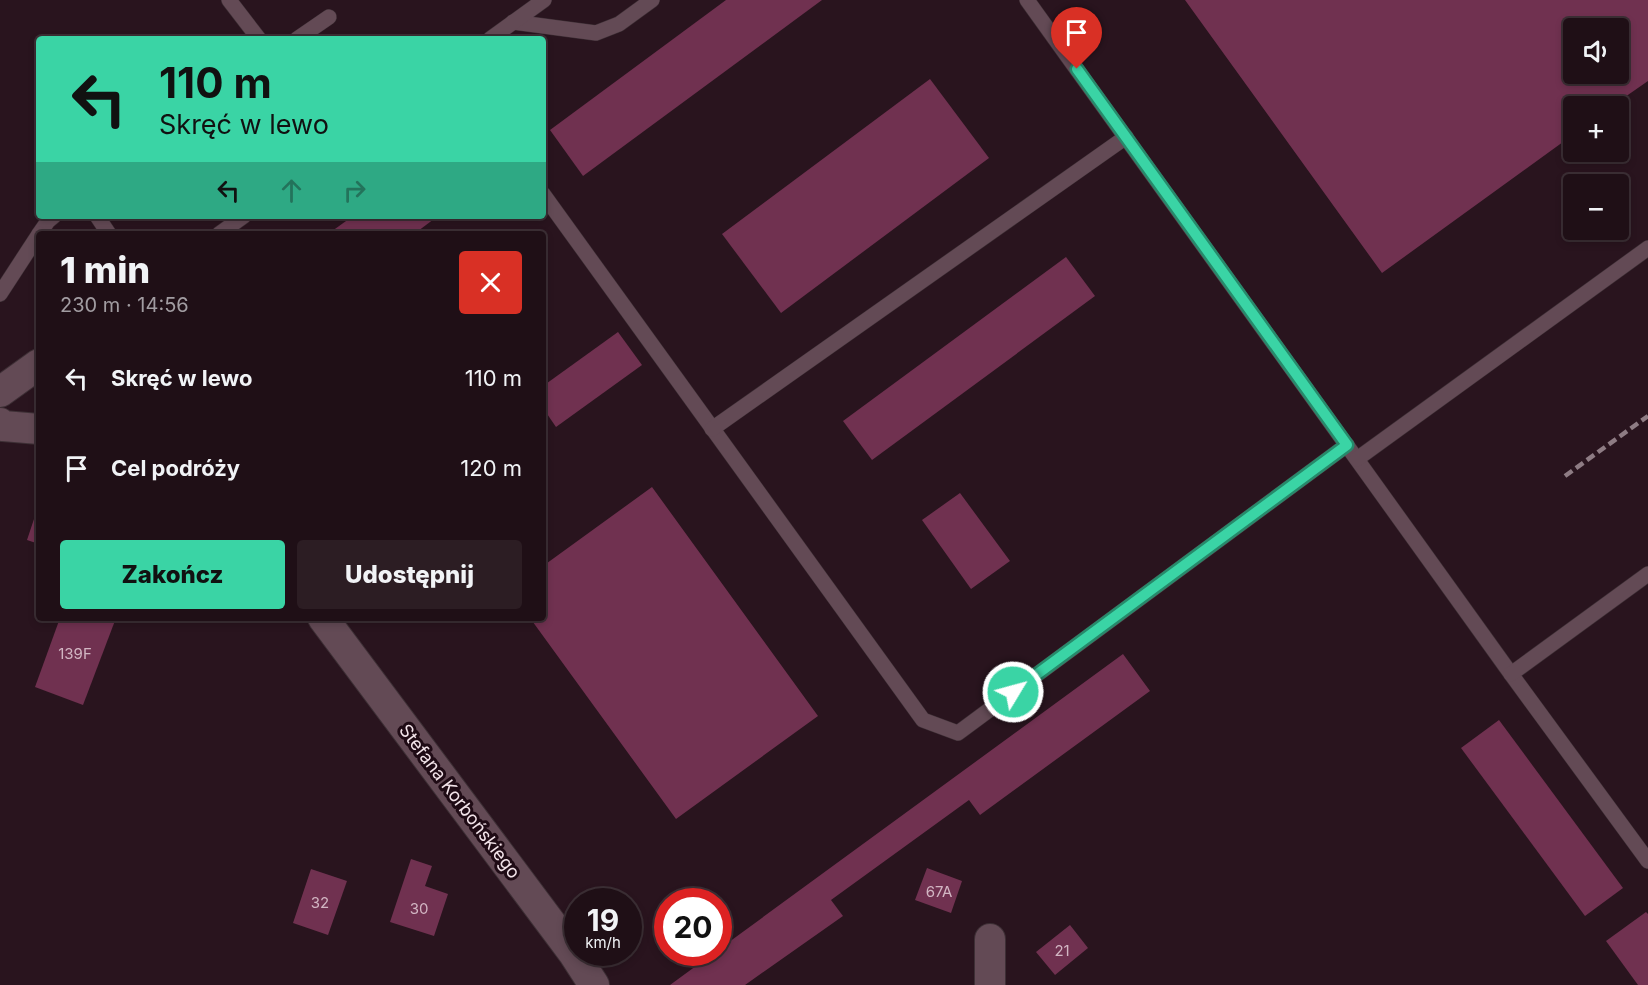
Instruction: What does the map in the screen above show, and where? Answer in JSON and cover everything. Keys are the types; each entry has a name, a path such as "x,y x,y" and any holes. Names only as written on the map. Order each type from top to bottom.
{"street":[{"path":"0,392 36,365"},
{"path":"0,423 3,426 36,429"},
{"name":"Stefana Korbońskiego","path":"325,621 574,954 594,985"},
{"path":"990,939 990,985"}],"lane":[{"path":"229,0 257,36"},
{"path":"494,36 544,0"},
{"path":"513,22 596,33 619,24 652,0"},
{"path":"1027,0 1648,861"},
{"path":"301,36 329,17"},
{"path":"712,429 1126,137"},
{"path":"546,198 922,720 958,733 1347,445"},
{"path":"41,231 50,219"},
{"path":"223,231 240,219"},
{"path":"0,294 36,239"},
{"path":"1357,459 1648,248"},
{"path":"1511,674 1648,574"}],"building":[{"path":"726,0 822,0 583,176 550,130"},
{"path":"1185,0 1648,0 1648,81 1626,96 1563,96 1563,142 1382,273"},
{"path":"930,79 989,158 781,313 722,234"},
{"path":"349,219 434,219 418,231 332,231"},
{"path":"1066,257 1095,296 872,460 843,421"},
{"path":"618,332 642,365 556,427 546,412 546,384"},
{"path":"652,487 818,716 676,819 532,621 546,621 546,564"},
{"path":"960,493 1010,561 971,589 922,520"},
{"path":"36,513 36,543 27,540"},
{"path":"59,621 115,621 83,705 35,687"},
{"path":"1123,654 1150,691 980,815 969,800 831,900 843,916 745,985 670,985 696,966 732,966 732,940"},
{"path":"1499,720 1623,888 1585,916 1461,748"},
{"path":"411,859 432,866 425,886 448,894 434,936 390,922"},
{"path":"927,868 962,881 951,913 915,900"},
{"path":"311,869 347,881 328,935 293,923"},
{"path":"1646,912 1648,914 1648,985 1638,985 1606,941"},
{"path":"1070,925 1088,948 1055,975 1036,952"}],"railway":[{"path":"1565,476 1648,416"}],"route":[{"path":"1013,692 1347,445 1077,69"}]}
